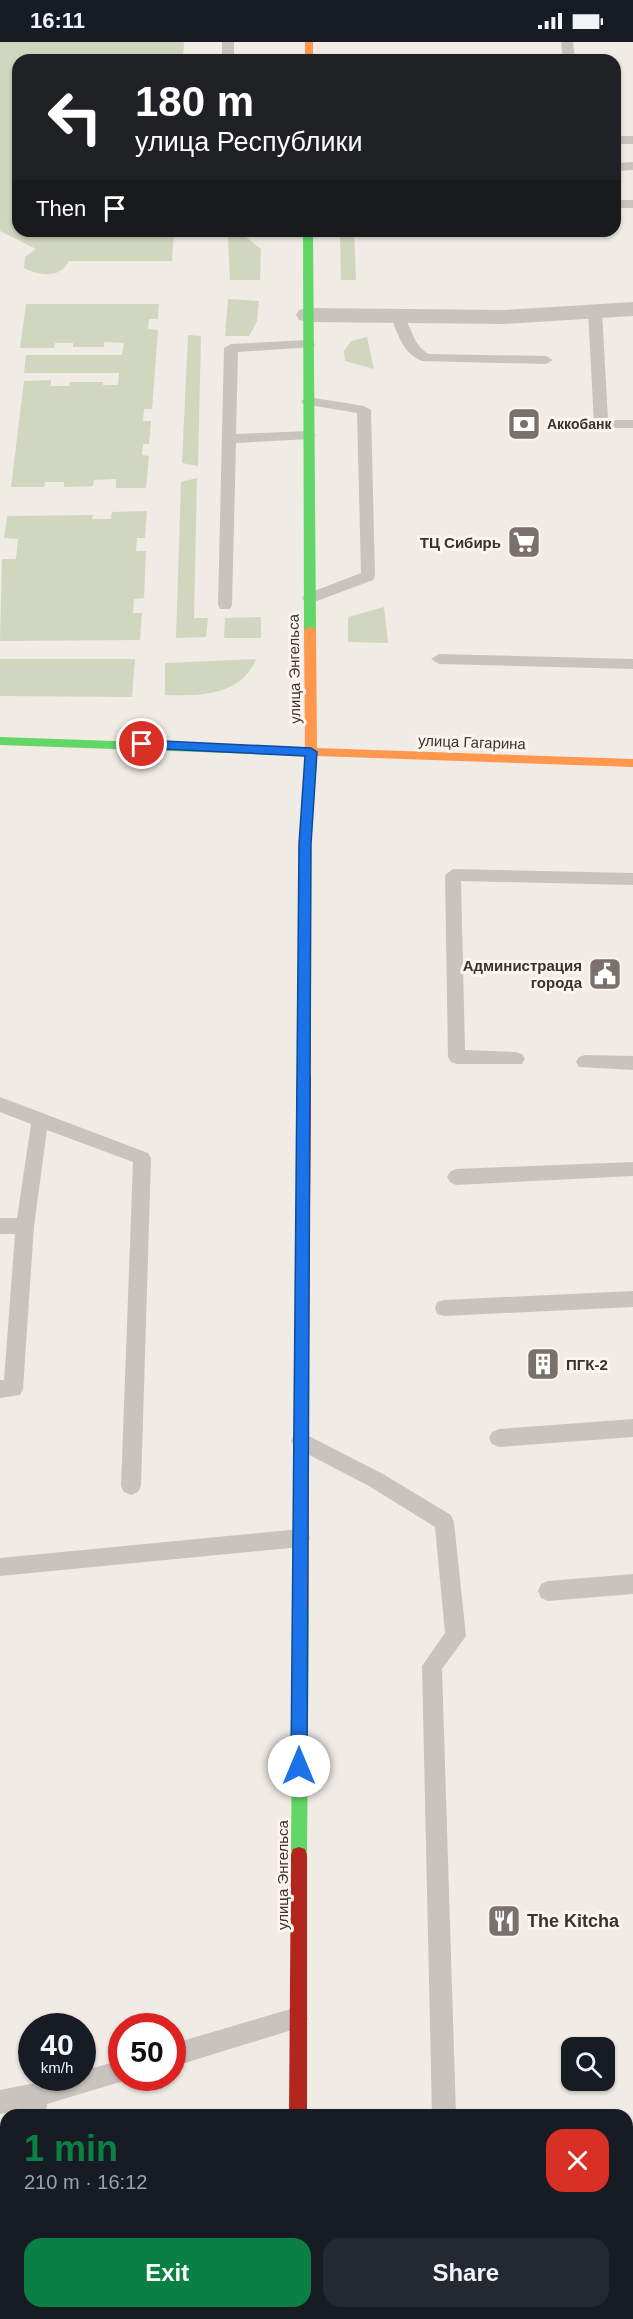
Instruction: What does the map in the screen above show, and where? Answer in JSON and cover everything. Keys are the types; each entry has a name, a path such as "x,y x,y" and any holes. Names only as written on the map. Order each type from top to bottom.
{"main road":[{"name":"улица Энгельса","path":"298,2109 305,844 311,752 308,237"},
{"name":"улица Гагарина","path":"0,741 142,744 633,763"}],"street":[{"path":"308,315 504,317 633,309"}],"lane":[{"path":"596,311 601,424 633,424"},
{"path":"398,317 412,351 417,356 546,360"},
{"path":"225,605 231,348 308,345"},
{"path":"308,401 364,410 368,576 309,600"},
{"path":"228,439 309,435"},
{"path":"439,659 633,664"},
{"path":"516,1059 457,1057 453,875 633,879"},
{"path":"585,1062 633,1063"},
{"path":"0,1104 142,1158 130,1486"},
{"path":"0,1389 13,1389 26,1226 40,1120"},
{"path":"456,1177 633,1169"},
{"path":"0,1226 26,1226"},
{"path":"444,1308 633,1299"},
{"path":"498,1438 633,1428"},
{"path":"301,1441 376,1480 444,1522 456,1636 432,1666 444,2109"},
{"path":"0,1567 300,1538"},
{"path":"548,1591 633,1584"},
{"path":"186,2052 297,2018"},
{"path":"0,2102 35,2105 108,2076"}],"green space":[{"path":"0,42 184,42 183,54 12,54 12,237 0,231"},
{"path":"12,237 174,237 172,261 69,261 60,271 49,274 36,273 24,268 25,257 36,249"},
{"path":"228,237 246,237 261,249 260,280 230,280"},
{"path":"340,237 354,237 356,280 341,280"},
{"path":"228,299 259,301 257,321 249,336 225,336"},
{"path":"26,304 159,304 158,319 149,319 148,329 158,330 152,409 144,409 143,421 151,421 149,444 143,444 142,455 149,456 146,488 116,488 116,479 94,480 93,486 64,487 64,482 45,482 44,487 11,487 24,381 51,380 51,386 69,386 70,382 103,382 103,385 118,385 119,373 24,373 26,355 122,355 124,343 104,342 104,347 73,347 73,343 55,343 54,348 20,348"},
{"path":"188,335 201,336 198,466 182,463"},
{"path":"367,337 374,369 345,361 344,351 351,341"},
{"path":"197,478 194,618 208,618 206,637 176,638 181,482"},
{"path":"147,511 145,538 137,538 136,551 146,551 144,598 134,599 133,613 142,613 140,640 0,641 2,559 16,559 18,539 4,538 7,516 93,515 92,519 111,519 112,512"},
{"path":"384,607 388,643 348,642 348,617"},
{"path":"261,617 261,638 224,638 225,618"},
{"path":"0,659 135,659 132,697 0,696"},
{"path":"256,659 249,671 230,687 205,694 165,695 165,663"}],"traffic: fast":[{"path":"308,237 310,630"},
{"path":"0,741 286,751"},
{"path":"299,1855 301,1610"}],"traffic: slow":[{"path":"309,42 309,54"},
{"path":"304,1077 305,844 311,752 310,630"},
{"path":"286,751 633,763"},
{"path":"301,1610 302,1342"}],"traffic: jam":[{"path":"302,1342 304,1077"},
{"path":"298,2109 299,1855"}],"place":[{"name":"Аккобанк","path":"524,424"},
{"name":"ТЦ Сибирь","path":"524,542"},
{"name":"Администрация города","path":"605,974"},
{"name":"ПГК-2","path":"543,1364"},
{"name":"The Kitcha","path":"504,1921"}],"route":[{"path":"142,744 311,752 305,844 299,1766"}]}
